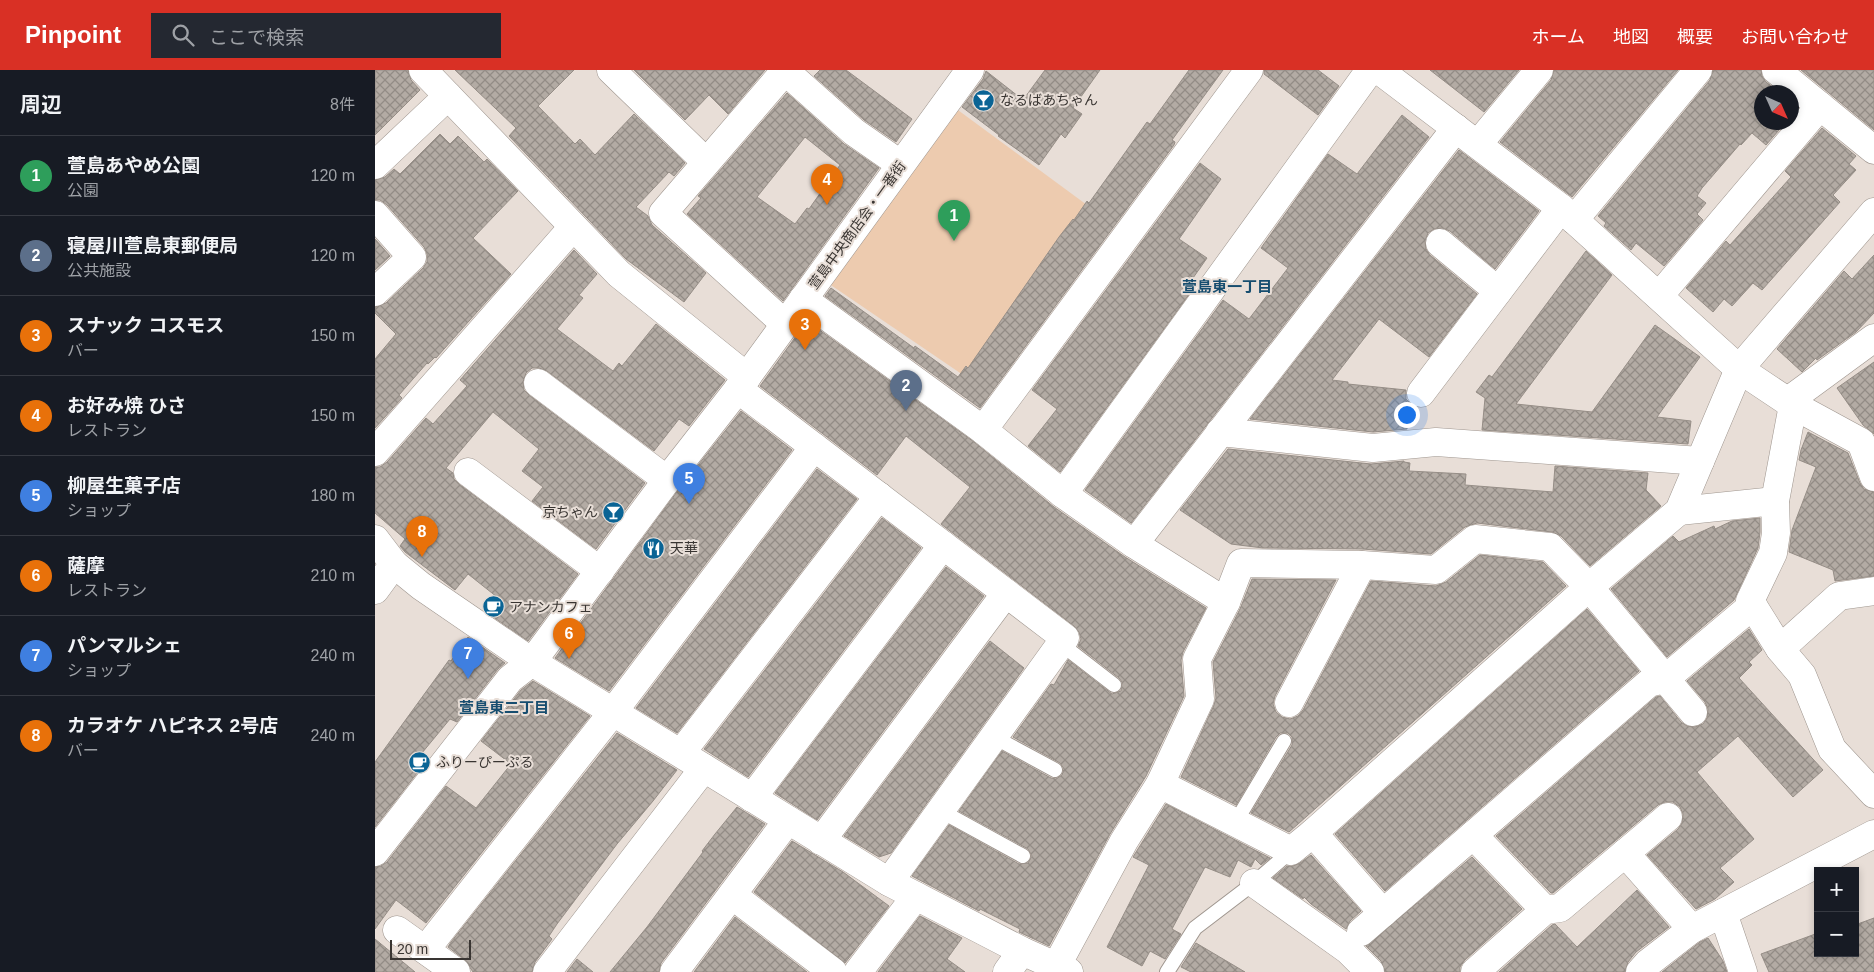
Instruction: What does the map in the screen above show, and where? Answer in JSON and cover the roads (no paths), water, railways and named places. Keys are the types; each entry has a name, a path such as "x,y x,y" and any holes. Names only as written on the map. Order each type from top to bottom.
{"street":[{"path":"423,70 619,274 814,446 1065,638 889,882"},
{"path":"611,70 706,162"},
{"name":"萱島中央商店会・一番街","path":"375,852 510,679 532,662 667,480 743,383 970,70"},
{"path":"983,430 1249,70"},
{"path":"1063,494 1370,70"},
{"path":"1379,70 1567,214 1739,369 1791,403 1868,439 1874,477"},
{"path":"1478,144 1539,70"},
{"path":"1421,393 1498,291 1698,70"},
{"path":"1776,70 1874,150"},
{"path":"785,324 663,212 785,71 854,132 900,164"},
{"path":"375,165 448,96"},
{"path":"1659,296 1820,106"},
{"path":"1134,544 1456,128"},
{"path":"1160,784 1291,851 1313,834 1589,587 1679,511 1739,369 1874,212"},
{"path":"375,215 412,257 375,292"},
{"path":"375,452 573,227"},
{"path":"1441,243 1498,291"},
{"path":"803,299 983,430 1063,494 1134,544 1226,602"},
{"path":"1874,338 1791,403 1775,501 1776,533 1773,553 1750,601 1779,649 1802,675 1832,748 1874,794"},
{"path":"538,383 667,480"},
{"path":"1220,432 1373,448 1436,442 1700,461"},
{"path":"426,949 613,712 814,446"},
{"path":"468,472 600,570"},
{"path":"681,753 879,496"},
{"path":"1679,511 1775,501"},
{"path":"375,539 394,564 421,586 532,662 821,841 916,896 1015,962 1063,969 1124,840 1160,784 1200,699 1197,659 1226,602 1241,563 1436,570 1475,539 1550,547 1589,587 1693,712"},
{"path":"752,798 943,545"},
{"path":"375,590 394,564"},
{"path":"1289,703 1363,566"},
{"path":"1779,649 1839,596 1874,591"},
{"path":"821,841 1006,593"},
{"path":"1361,932 1649,683 1665,679 1753,605"},
{"path":"547,972 704,768"},
{"path":"1475,972 1545,910 1560,908 1668,816"},
{"path":"674,972 788,820"},
{"path":"1313,834 1383,913"},
{"path":"1640,972 1647,963 1693,929 1874,834"},
{"path":"1473,835 1545,910"},
{"path":"1625,853 1693,929"},
{"path":"1254,883 1348,950 1370,972"},
{"path":"732,895 833,972"},
{"path":"858,972 916,896"},
{"path":"1723,913 1743,972"},
{"path":"397,930 456,972"}],"lane":[{"path":"1061,644 1114,685"},
{"path":"994,737 1055,770"},
{"path":"1235,822 1284,741"},
{"path":"941,811 1023,856"},
{"path":"1167,972 1195,928 1254,883 1291,851"}],"place":[{"name":"なるばあちゃん","path":"984,100"},
{"name":"お好み焼 ひさ","path":"827,205"},
{"name":"萱島あやめ公園","path":"954,241"},
{"name":"スナック コスモス","path":"805,350"},
{"name":"寝屋川萱島東郵便局","path":"906,411"},
{"name":"柳屋生菓子店","path":"689,504"},
{"name":"京ちゃん","path":"614,512"},
{"name":"天華","path":"654,548"},
{"name":"カラオケ ハピネス 2号店","path":"422,557"},
{"name":"アナンカフェ","path":"493,607"},
{"name":"薩摩","path":"569,659"},
{"name":"パンマルシェ","path":"468,679"},
{"name":"ふりーぴーぷる","path":"420,762"}],"district":[{"name":"萱島東一丁目","path":"1227,286"},
{"name":"萱島東二丁目","path":"504,707"}]}
